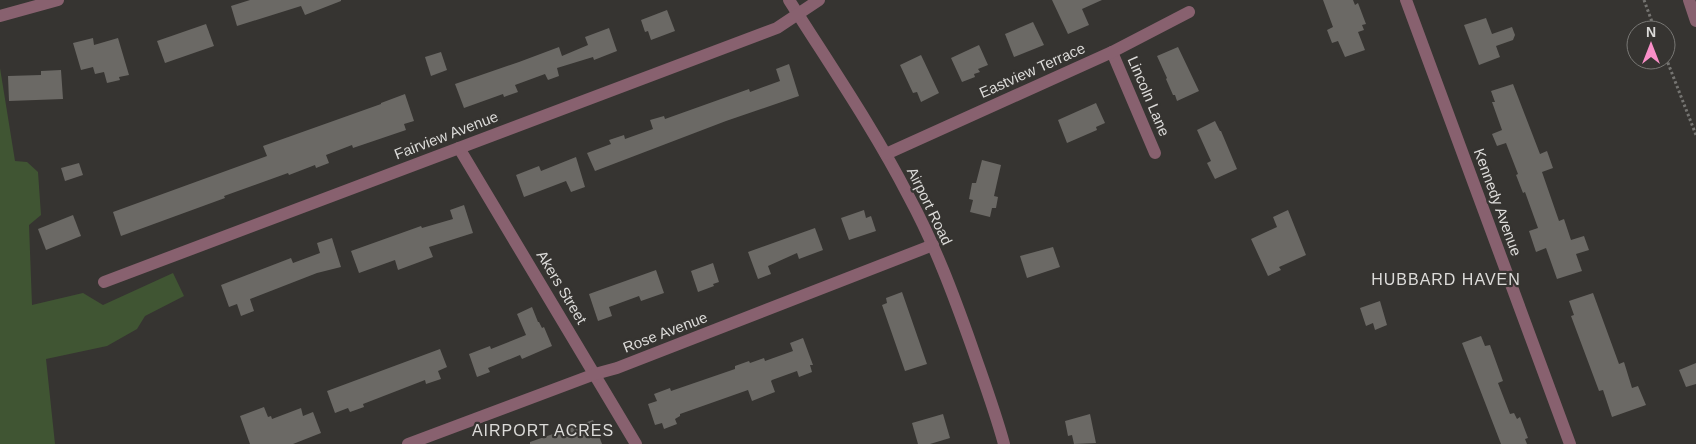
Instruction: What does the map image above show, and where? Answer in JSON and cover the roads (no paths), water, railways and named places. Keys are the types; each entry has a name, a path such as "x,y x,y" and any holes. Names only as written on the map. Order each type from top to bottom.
{"street":[{"path":"0,16 58,0"},
{"name":"Airport Road","path":"789,0 886,154 933,245 966,330 1004,444"},
{"name":"Fairview Avenue","path":"104,282 777,28 819,0"},
{"name":"Kennedy Avenue","path":"1406,0 1570,444"},
{"path":"1689,0 1696,20"},
{"name":"Eastview Terrace","path":"886,154 1112,52 1189,12"},
{"name":"Lincoln Lane","path":"1112,52 1156,153"},
{"name":"Akers Street","path":"459,148 636,444"},
{"name":"Rose Avenue","path":"408,444 595,374 617,368 933,245"}],"district":[{"name":"HUBBARD HAVEN","path":"1446,279"},
{"name":"AIRPORT ACRES","path":"543,430"}]}
